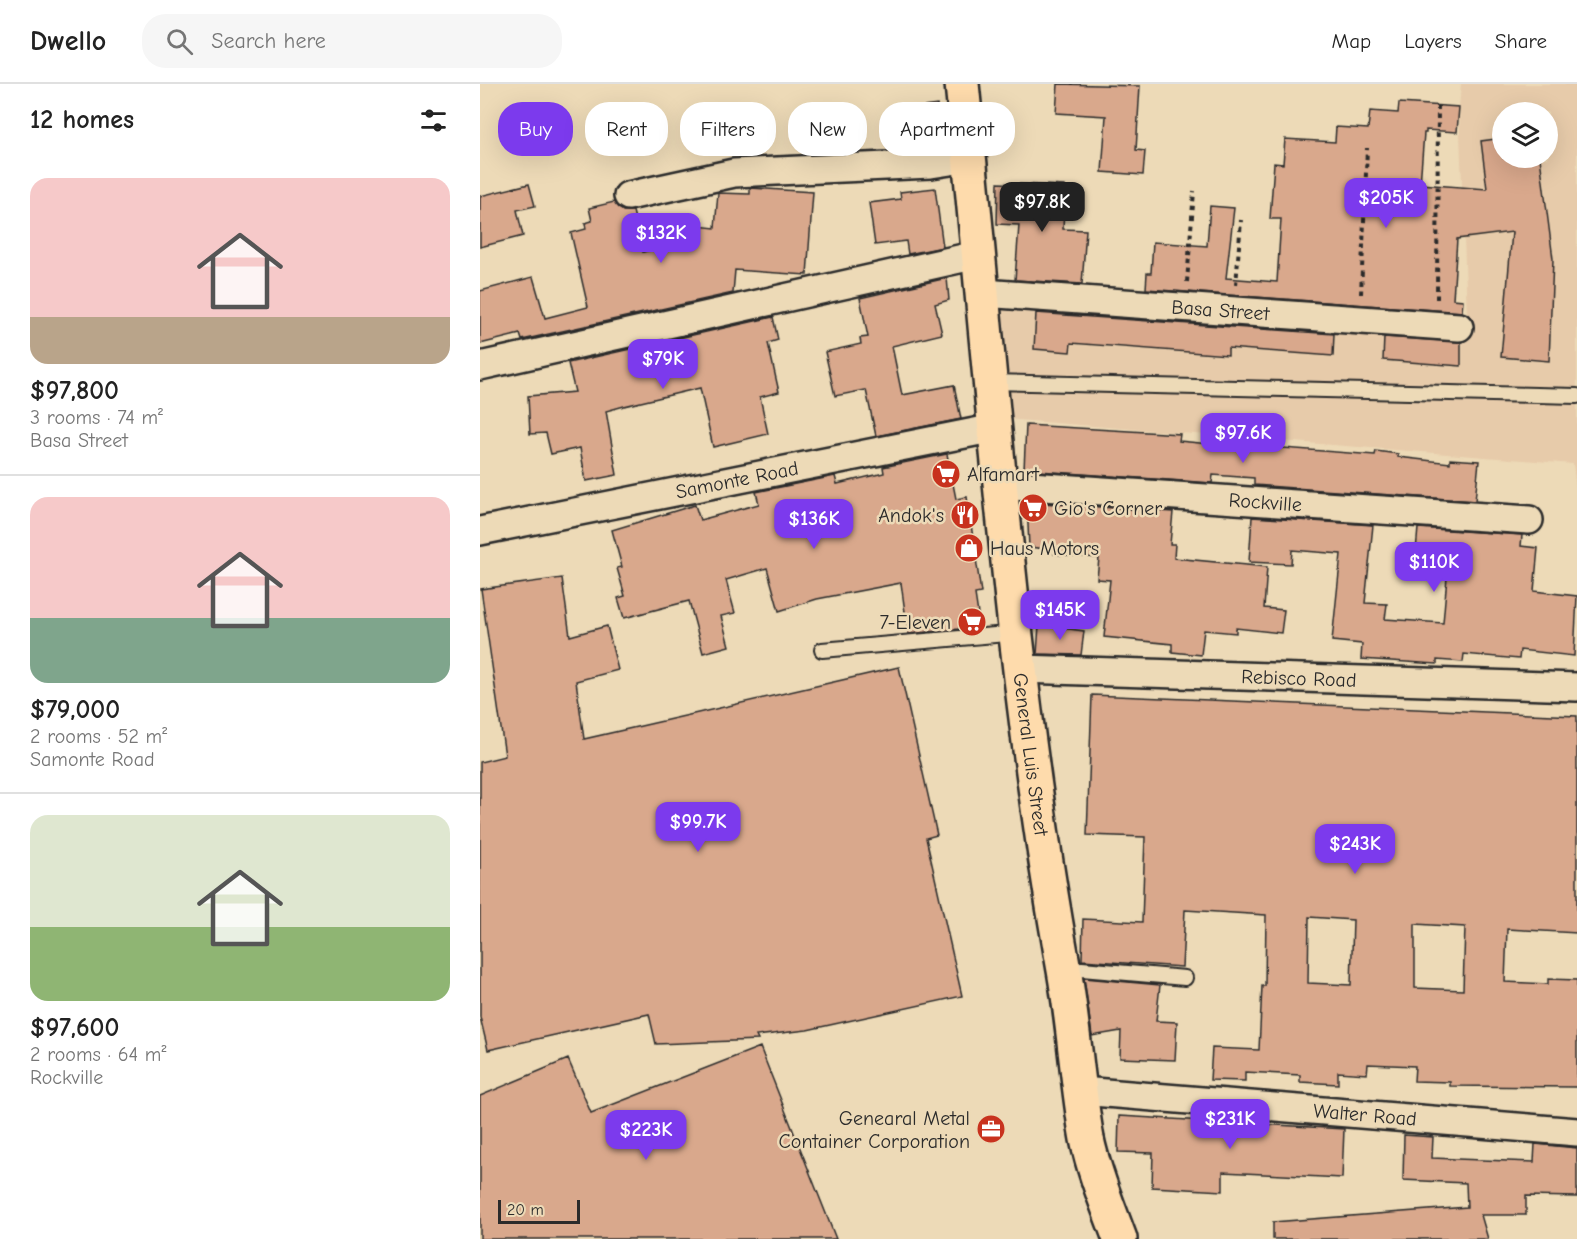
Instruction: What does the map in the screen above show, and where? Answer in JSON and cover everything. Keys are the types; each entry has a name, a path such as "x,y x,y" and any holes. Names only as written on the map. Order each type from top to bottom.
{"main road":[{"name":"General Luis Street","path":"962,84 1000,484 1021,669 1054,920 1064,972 1087,1140 1120,1239"}],"street":[{"path":"628,196 734,173 919,164 970,158"},
{"path":"480,366 977,255"},
{"name":"Basa Street","path":"982,292 1448,326"},
{"name":"Samonte Road","path":"480,531 995,428"},
{"name":"Rockville","path":"1000,484 1529,520"},
{"name":"Rebisco Road","path":"1021,669 1577,687"},
{"name":"Walter Road","path":"1081,1090 1577,1132"}],"lane":[{"path":"990,382 1577,396"},
{"path":"822,650 1018,633"},
{"path":"1064,972 1082,969 1185,978"}],"path":[{"path":"1438,102 1448,326"},
{"path":"1360,320 1367,148"},
{"path":"1185,307 1194,191"},
{"path":"1234,311 1241,220"}],"shaded area":[{"path":"1461,84 1577,84 1577,495 1573,464 1005,419 993,304 1468,340 1459,108"}],"building":[{"path":"1058,84 1140,86 1136,150 1145,151 1143,175 1102,172 1106,116 1056,113"},
{"path":"1399,103 1459,107 1457,132 1426,130 1424,133 1420,184 1487,189 1481,141 1492,140 1492,168 1541,168 1553,259 1549,361 1501,357 1512,232 1457,239 1453,299 1463,300 1462,312 1146,289 1147,273 1151,273 1153,242 1207,246 1210,206 1234,208 1226,278 1277,282 1281,219 1270,219 1274,163 1283,164 1285,139 1335,142 1336,127 1368,129 1370,111 1398,113"},
{"path":"998,183 1065,186 1063,229 1086,230 1082,284 1015,280 1019,225 997,224"},
{"path":"529,184 535,206 517,210 523,236 480,247 480,196"},
{"path":"750,188 813,192 807,275 735,270 733,293 522,340 520,334 480,344 480,291 533,277 545,318 588,307 571,233 586,229 585,223 592,221 589,208 614,202 623,211 633,211 643,252 687,241 689,225 715,228 718,193 750,194"},
{"path":"935,188 943,247 908,254 906,241 875,245 869,203 901,199 900,192"},
{"path":"947,278 949,300 935,304 942,334 892,346 902,395 954,385 961,419 876,436 866,390 835,396 825,352 861,344 860,338 868,337 860,298"},
{"path":"1036,313 1334,334 1333,356 1228,348 1228,355 1071,343 1070,352 1034,349"},
{"path":"773,317 778,340 768,343 779,392 760,397 768,434 713,447 700,388 624,406 606,411 617,475 586,481 580,448 551,454 546,433 530,434 528,396 575,392 568,363"},
{"path":"1384,337 1461,342 1461,366 1383,360"},
{"path":"1026,425 1180,434 1179,441 1231,446 1231,444 1375,455 1376,451 1398,454 1398,457 1450,463 1450,459 1479,461 1475,501 1254,485 1254,478 1213,475 1212,483 1024,470"},
{"path":"947,454 956,499 967,497 981,593 975,594 980,627 908,634 901,583 817,599 779,611 767,568 726,580 735,613 721,616 729,646 703,653 689,601 624,618 618,598 625,596 617,568 622,567 612,530 695,505 700,520 759,504 756,492 835,476 837,484 884,473 883,467"},
{"path":"1027,502 1173,512 1170,544 1175,544 1174,558 1267,567 1264,608 1284,610 1281,633 1236,628 1236,633 1204,630 1201,655 1172,652 1172,644 1104,637 1110,580 1097,579 1099,558 1054,554 1054,550 1029,547"},
{"path":"1252,517 1373,525 1365,603 1387,604 1385,619 1443,623 1447,577 1414,574 1418,528 1522,535 1521,546 1538,548 1534,591 1577,596 1574,656 1520,650 1519,659 1464,654 1463,662 1437,660 1437,664 1361,659 1362,644 1332,641 1341,554 1292,550 1291,564 1249,562"},
{"path":"562,578 570,636 607,626 618,670 576,681 584,739 899,667 937,835 926,838 962,996 807,1030 756,1036 758,1040 656,1044 649,1014 488,1050 480,1017 480,762 505,756 481,589"},
{"path":"1039,625 1084,631 1081,655 1037,654"},
{"path":"1092,695 1577,716 1577,933 1507,929 1505,982 1548,984 1548,979 1577,980 1577,1087 1450,1086 1450,1082 1414,1081 1415,1066 1368,1064 1367,1074 1338,1072 1338,1084 1300,1082 1300,1075 1245,1072 1245,1081 1210,1080 1212,1048 1259,1050 1262,986 1265,986 1266,915 1185,910 1182,967 1082,960 1083,919 1142,922 1145,837 1087,835","holes":["1309,917 1353,920 1351,985 1308,983","1415,924 1465,927 1463,990 1415,988"]},
{"path":"1084,978 1160,985 1156,1021 1177,1022 1175,1060 1120,1058 1121,1031 1092,1036"},
{"path":"760,1047 836,1239 480,1239 480,1096 568,1059 591,1113"},
{"path":"1119,1116 1344,1129 1342,1178 1223,1172 1223,1191 1152,1187 1153,1153 1118,1152"},
{"path":"1404,1135 1433,1137 1432,1158 1534,1162 1535,1144 1577,1148 1577,1197 1526,1196 1526,1215 1481,1215 1488,1239 1273,1239 1273,1222 1467,1207 1466,1183 1403,1180"}],"place":[{"name":"Alfamart","path":"946,474"},
{"name":"Gio's Corner","path":"1033,508"},
{"name":"Andok's","path":"965,515"},
{"name":"Haus Motors","path":"969,548"},
{"name":"7-Eleven","path":"972,622"},
{"name":"Genearal Metal Container Corporation","path":"991,1129"}]}
